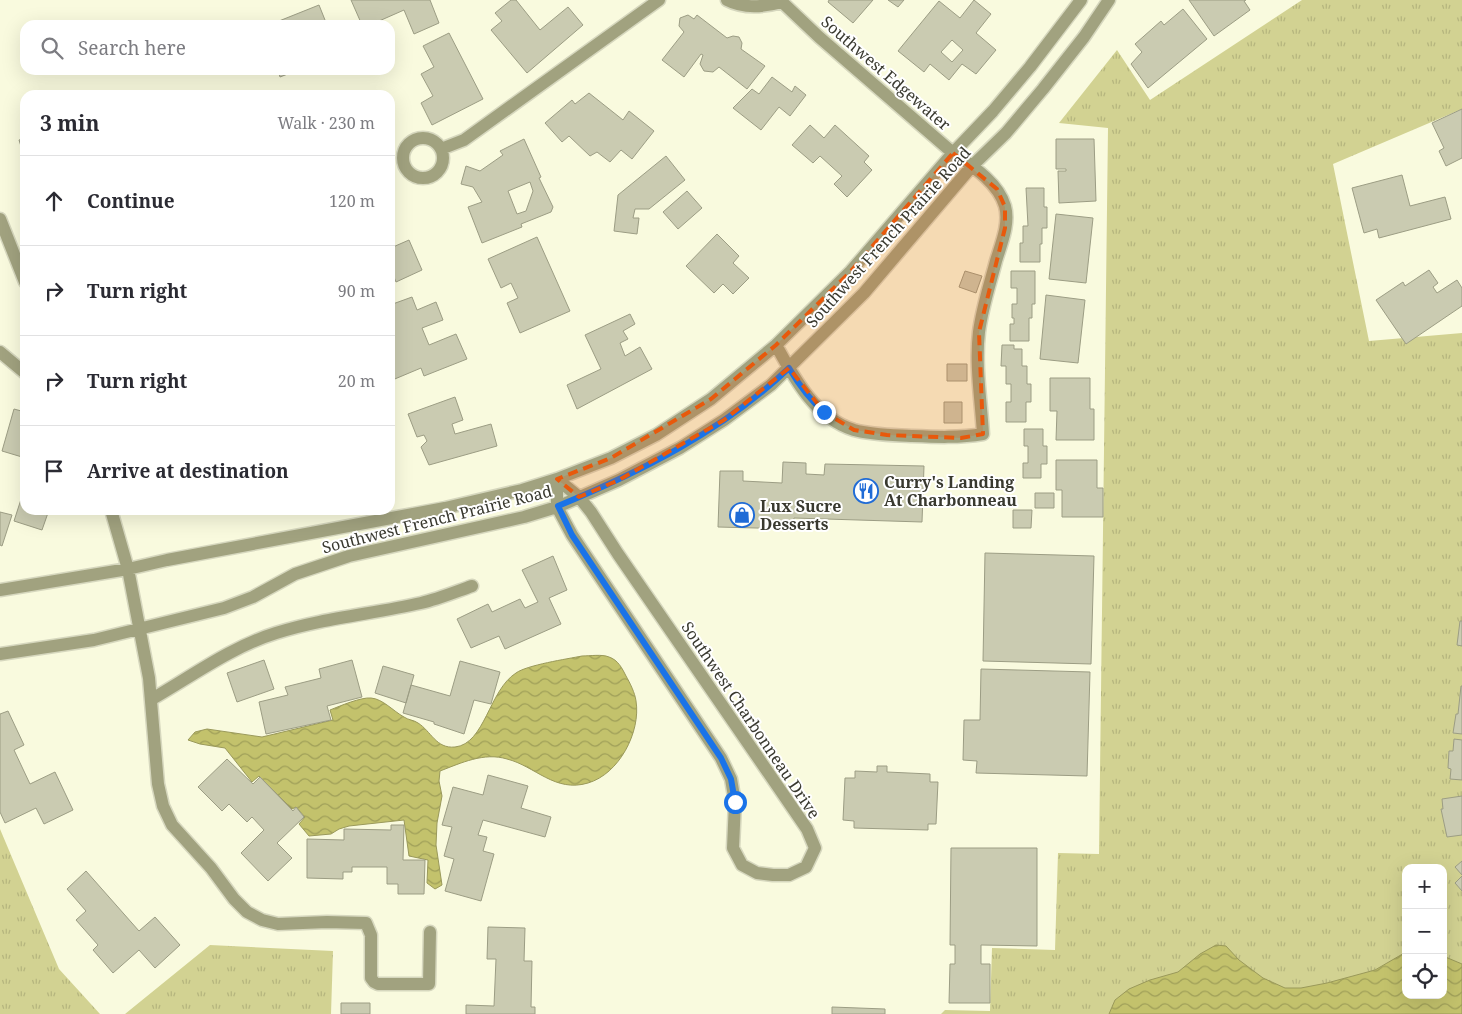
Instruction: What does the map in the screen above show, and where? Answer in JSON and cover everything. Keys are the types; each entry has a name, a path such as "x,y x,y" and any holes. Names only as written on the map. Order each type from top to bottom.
{"street":[{"path":"441,149 464,140 659,0"},
{"path":"727,0 737,5 755,6 769,6 782,1"},
{"name":"Southwest French Prairie Road","path":"0,590 128,569 445,508 557,480 611,458 656,434 711,399 776,345 851,271 953,152 993,112 1030,68 1081,0"},
{"name":"Southwest French Prairie Road","path":"0,654 94,640 224,608 253,597 295,574 349,556 495,524 558,506 619,480 680,448 732,414 771,385 864,293 972,166 1006,133 1043,89 1084,37 1109,0"},
{"name":"Southwest Edgewater","path":"782,1 819,36 953,152 972,166 997,189 1006,207 1006,228 983,308 979,332 978,378 983,434 961,438 943,438 887,435 854,430 824,412 811,400 789,368"},
{"path":"0,219 20,269"},
{"path":"776,345 789,368"},
{"path":"0,352 20,368"},
{"name":"Southwest Charbonneau Drive","path":"557,480 579,497 591,512 807,829 815,848 806,867 789,875 773,875 757,873 742,866 734,848 735,802 731,779 721,758 572,535 558,506 557,480"},
{"path":"112,515 128,569 152,698 158,784 163,806 172,825 211,868 234,899 247,912 262,920 278,924 327,922 366,924 371,935 371,978 378,984 429,984 430,932"},
{"path":"152,698 226,654 275,633 325,621 424,602 472,586"}],"highlighted area":[{"path":"953,153 997,189 1005,207 1005,228 979,332 983,434 961,438 887,435 854,430 824,412 789,368 724,420 619,480 579,497 557,479 611,458 711,399 776,345 851,271"}],"green space":[{"path":"1302,0 1462,0 1462,109 1333,164 1369,341 1462,333 1462,1014 941,1014 945,1010 990,1011 992,948 1055,950 1058,853 1099,854 1108,128 1059,123 1117,50 1150,100"},
{"path":"0,829 59,969 100,1014 0,1014"},
{"path":"210,945 333,951 331,1014 125,1014"}],"water":[{"path":"582,656 606,656 612,658 621,667 631,685 637,713 635,726 626,750 609,771 599,778 588,783 576,785 555,782 517,762 498,757 473,759 440,771 439,781 442,796 437,823 436,845 442,885 435,889 427,883 428,860 409,856 404,820 349,826 331,834 309,836 299,824 305,817 296,807 292,809 259,776 252,782 225,748 188,740 195,732 207,729 262,737 333,720 330,710 356,700 371,698 384,703 406,718 423,726 434,739 443,745 455,747 465,744 473,737 499,691 516,673 538,665"},
{"path":"1216,945 1226,946 1239,960 1263,978 1285,988 1301,988 1327,983 1375,970 1402,954 1402,999 1447,999 1447,958 1462,964 1462,1014 1109,1014 1115,1000 1129,989 1150,980 1178,972 1200,954"}],"building":[{"path":"351,0 430,0 439,23 414,34 404,10 381,20 360,20"},
{"path":"511,0 516,0 540,30 568,7 583,25 527,73 491,30 502,21 495,13"},
{"path":"829,0 873,0 853,23 828,2"},
{"path":"888,0 904,0 898,7"},
{"path":"974,0 991,14 976,33 996,50 976,74 962,64 949,80 930,64 924,72 898,51 939,1 960,18","holes":["952,40 963,50 952,62 941,52"]},
{"path":"1189,0 1246,0 1244,1 1250,10 1214,36"},
{"path":"319,5 325,20 282,20"},
{"path":"1183,9 1207,39 1148,88 1131,64 1142,52 1135,44 1161,21 1164,25"},
{"path":"688,15 694,19 697,15 727,38 739,37 742,43 741,49 765,66 747,89 719,67 713,72 704,71 700,64 703,55 701,54 684,77 662,60 684,32 679,26 680,18"},
{"path":"449,33 483,99 432,125 421,103 433,96 421,74 434,67 423,46"},
{"path":"772,77 792,92 795,86 806,95 790,116 779,107 761,130 733,108 752,89 759,94"},
{"path":"589,93 623,120 629,111 654,131 632,159 621,150 610,162 597,152 590,156 569,136 562,142 545,123 572,100 575,104"},
{"path":"1462,109 1462,158 1446,166 1439,151 1444,148 1432,123"},
{"path":"810,125 824,138 835,125 869,156 864,162 872,170 847,197 834,184 842,176 820,156 813,163 792,145"},
{"path":"524,139 541,177 539,178 553,207 551,212 521,224 522,227 482,243 468,207 482,202 473,187 461,184 466,166 480,171 503,155 500,151","holes":["530,182 533,191 526,211 517,214 508,191"]},
{"path":"1056,139 1094,139 1096,201 1059,203 1058,171 1066,171 1066,169 1056,169"},
{"path":"666,156 685,180 649,209 635,209 633,218 639,218 637,234 614,231 618,195"},
{"path":"1402,175 1410,206 1445,197 1451,219 1379,238 1377,229 1364,233 1352,188"},
{"path":"1026,188 1044,188 1044,207 1047,207 1047,228 1042,228 1040,262 1020,262 1020,243 1023,243 1023,226 1028,226"},
{"path":"687,191 702,208 678,229 663,212"},
{"path":"1056,214 1093,218 1086,283 1049,279"},
{"path":"717,234 739,256 733,263 749,278 733,294 723,284 714,293 686,266"},
{"path":"537,237 570,311 520,333 507,303 518,298 511,283 501,288 488,259"},
{"path":"409,240 422,270 396,282 395,246"},
{"path":"1429,270 1438,283 1433,287 1437,293 1457,280 1462,288 1462,306 1406,344 1376,300 1403,282 1405,286"},
{"path":"965,271 982,276 976,293 959,287"},
{"path":"1011,271 1035,271 1035,304 1032,304 1032,318 1029,318 1029,341 1010,341 1010,324 1014,324 1012,304 1017,304 1017,288 1011,288"},
{"path":"1046,295 1085,300 1078,363 1040,359"},
{"path":"412,297 417,310 436,302 443,320 422,328 429,345 456,334 467,359 424,376 421,368 395,379 395,303"},
{"path":"630,314 635,324 623,331 628,339 620,343 625,356 640,347 652,369 577,409 567,385 601,369 585,335"},
{"path":"1002,345 1014,345 1014,349 1022,349 1022,366 1027,366 1027,384 1031,384 1031,402 1026,402 1026,422 1006,422 1006,402 1011,402 1011,384 1006,384 1006,366 1001,366"},
{"path":"947,364 967,364 967,381 947,381"},
{"path":"1050,378 1090,378 1090,409 1094,409 1094,440 1056,440 1057,411 1050,411"},
{"path":"455,397 463,420 452,424 455,434 491,424 497,446 429,465 421,447 427,441 424,435 417,437 408,414"},
{"path":"944,402 962,402 962,423 944,423"},
{"path":"14,409 20,411 20,456 2,451"},
{"path":"1024,429 1043,429 1043,446 1047,446 1047,464 1041,464 1041,478 1023,478 1023,463 1028,463 1028,446 1024,446"},
{"path":"1056,460 1097,460 1097,488 1103,488 1103,517 1062,517 1062,490 1056,490"},
{"path":"783,462 806,463 806,474 824,475 825,464 924,466 922,522 794,518 793,529 718,527 720,471 743,471 743,481 782,483"},
{"path":"1035,493 1054,493 1054,508 1035,508"},
{"path":"20,502 20,515 47,515 42,530 14,521"},
{"path":"1013,510 1032,510 1031,528 1013,528"},
{"path":"0,512 12,515 2,546 0,545"},
{"path":"985,553 1094,556 1091,664 983,661"},
{"path":"553,556 567,590 549,598 561,624 505,649 499,636 471,648 457,619 488,604 492,612 520,599 525,608 538,602 522,570"},
{"path":"1460,621 1462,621 1462,646 1457,645"},
{"path":"264,660 274,689 237,702 227,673"},
{"path":"352,660 362,697 327,706 331,720 266,734 259,702 288,695 285,687 321,678 319,669"},
{"path":"460,661 500,672 491,704 474,700 464,734 434,724 434,722 403,713 411,685 450,696"},
{"path":"383,666 414,675 406,703 375,693"},
{"path":"981,669 1090,672 1087,776 976,773 977,761 963,760 964,720 980,720"},
{"path":"1461,686 1462,734 1453,733 1456,714 1458,714"},
{"path":"8,711 24,745 14,750 30,784 55,772 73,810 44,824 36,808 5,823 0,812 0,714"},
{"path":"1454,739 1462,740 1462,780 1450,779 1451,769 1448,768 1449,751 1453,751"},
{"path":"227,759 253,784 260,777 293,811 296,807 304,817 277,843 292,858 268,881 241,853 264,830 252,817 247,822 229,804 222,811 198,787"},
{"path":"877,766 887,766 887,772 930,774 930,782 938,782 936,824 928,824 928,830 854,828 854,821 843,820 845,778 855,778 855,771 877,772"},
{"path":"488,775 528,786 521,808 551,817 545,837 483,820 478,835 487,837 483,851 494,854 481,901 445,891 454,859 444,856 452,827 442,825 453,787 483,795"},
{"path":"1462,796 1462,835 1447,837 1441,809 1443,809 1442,799"},
{"path":"391,825 404,825 403,860 425,860 424,894 398,894 398,884 387,884 387,867 352,867 352,872 343,872 343,879 307,878 307,839 344,840 344,829 391,830"},
{"path":"951,848 1037,848 1037,946 981,945 981,964 990,964 990,1003 949,1003 950,964 955,964 955,945 950,945"},
{"path":"1462,861 1462,875 1455,867"},
{"path":"86,871 139,931 155,917 180,945 155,968 139,950 113,973 93,950 98,945 76,920 86,911 67,889"},
{"path":"1462,876 1462,891 1455,883"},
{"path":"488,927 525,928 524,961 532,961 531,1007 535,1007 535,1014 466,1014 466,1005 494,1006 496,959 487,959"},
{"path":"341,1003 370,1003 370,1014 341,1014"},
{"path":"832,1007 885,1009 885,1014 832,1014"}],"place":[{"name":"Curry's Landing At Charbonneau","path":"866,491"},
{"name":"Lux Sucre Desserts","path":"742,515"}],"route":[{"path":"735,802 731,779 721,758 687,704 628,620 572,535 558,506 619,480 680,448 724,420 771,385 789,368 799,385 824,412"}]}
